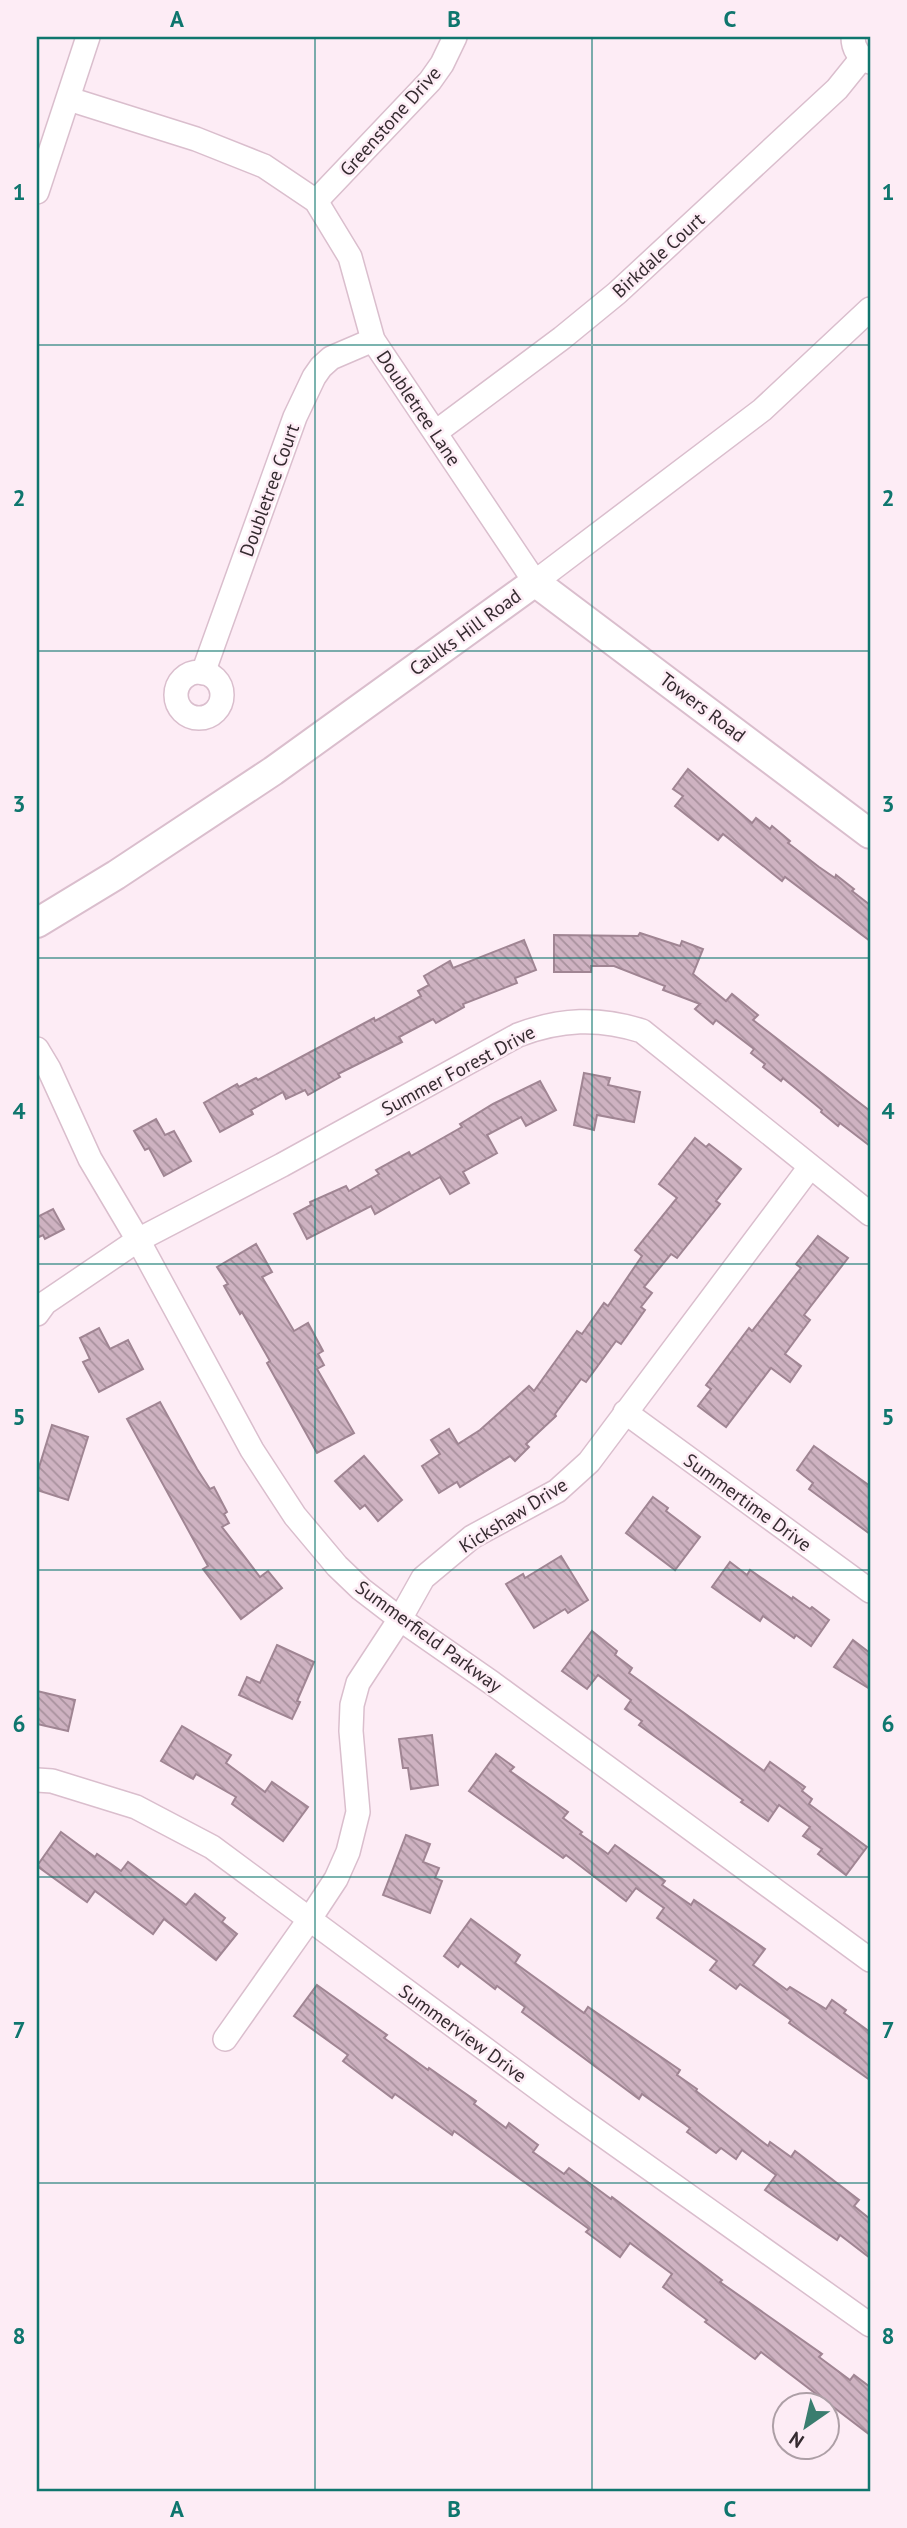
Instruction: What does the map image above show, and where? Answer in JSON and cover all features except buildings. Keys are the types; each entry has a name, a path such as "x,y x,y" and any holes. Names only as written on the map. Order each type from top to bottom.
{"main road":[{"name":"Towers Road","path":"535,582 870,834"},
{"name":"Caulks Hill Road","path":"37,923 116,875 273,771 535,582"}],"street":[{"path":"37,192 88,37"},
{"name":"Greenstone Drive","path":"316,201 430,81 443,64 455,37"},
{"name":"Birkdale Court","path":"436,432 562,338 617,293 837,89 862,52"},
{"name":"Doubletree Lane","path":"69,99 196,139 264,166 316,201 350,257 373,340 535,582"},
{"name":"Caulks Hill Road","path":"535,582 762,410 870,309"},
{"name":"Doubletree Court","path":"203,673 295,417 314,377 331,358 373,340"},
{"name":"Summer Forest Drive","path":"37,1314 44,1303 138,1240 518,1035 559,1022 619,1024 642,1031 870,1214"},
{"name":"Summerfield Parkway","path":"37,1049 49,1069 90,1159 138,1240 252,1450 295,1516 337,1566 361,1589 400,1619 492,1683 870,1960"},
{"name":"Kickshaw Drive","path":"225,2039 336,1879 348,1852 358,1812 351,1731 352,1704 358,1683 423,1578 472,1537 557,1491 589,1462 810,1167"},
{"name":"Summertime Drive","path":"625,1412 870,1591"},
{"name":"Summerview Drive","path":"37,1780 52,1781 147,1813 212,1847 566,2109 870,2325"}]}
